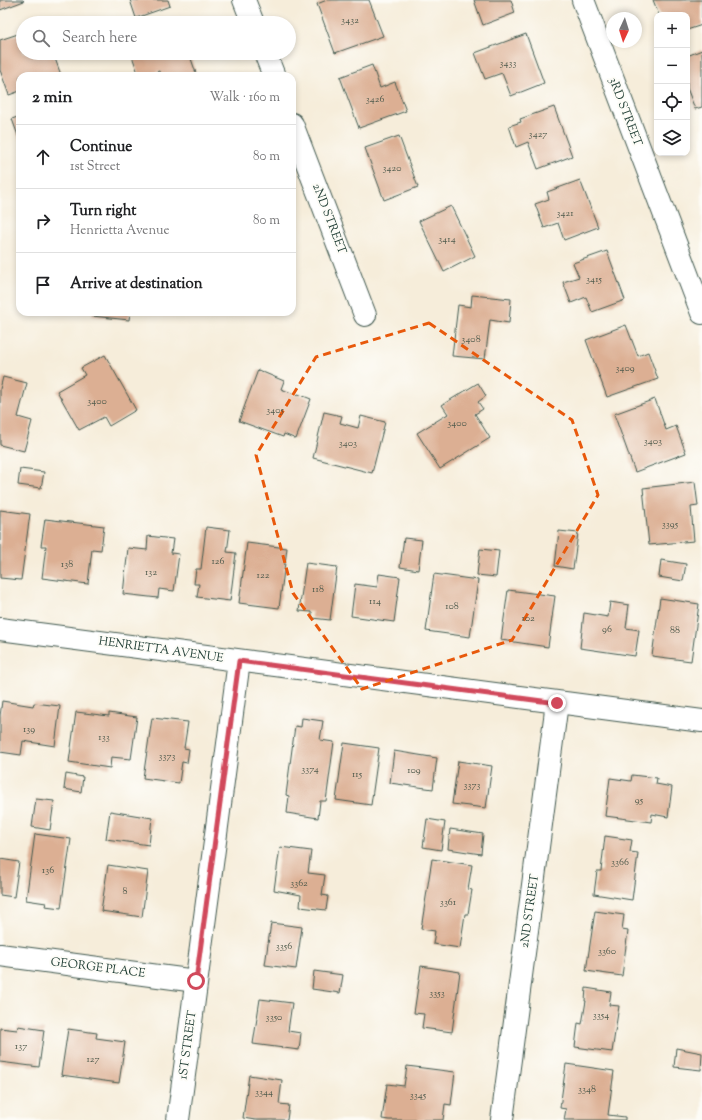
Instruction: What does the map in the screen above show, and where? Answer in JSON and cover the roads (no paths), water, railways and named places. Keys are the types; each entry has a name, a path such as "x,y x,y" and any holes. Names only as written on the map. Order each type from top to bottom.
{"street":[{"path":"244,0 250,16"},
{"name":"3RD STREET","path":"583,0 702,313"},
{"path":"268,60 272,72"},
{"name":"2ND STREET","path":"296,134 365,315"},
{"name":"HENRIETTA AVENUE","path":"0,629 702,721"},
{"name":"1ST STREET","path":"178,1120 239,661"},
{"name":"2ND STREET","path":"502,1120 557,703"},
{"name":"GEORGE PLACE","path":"0,955 196,981"}]}
